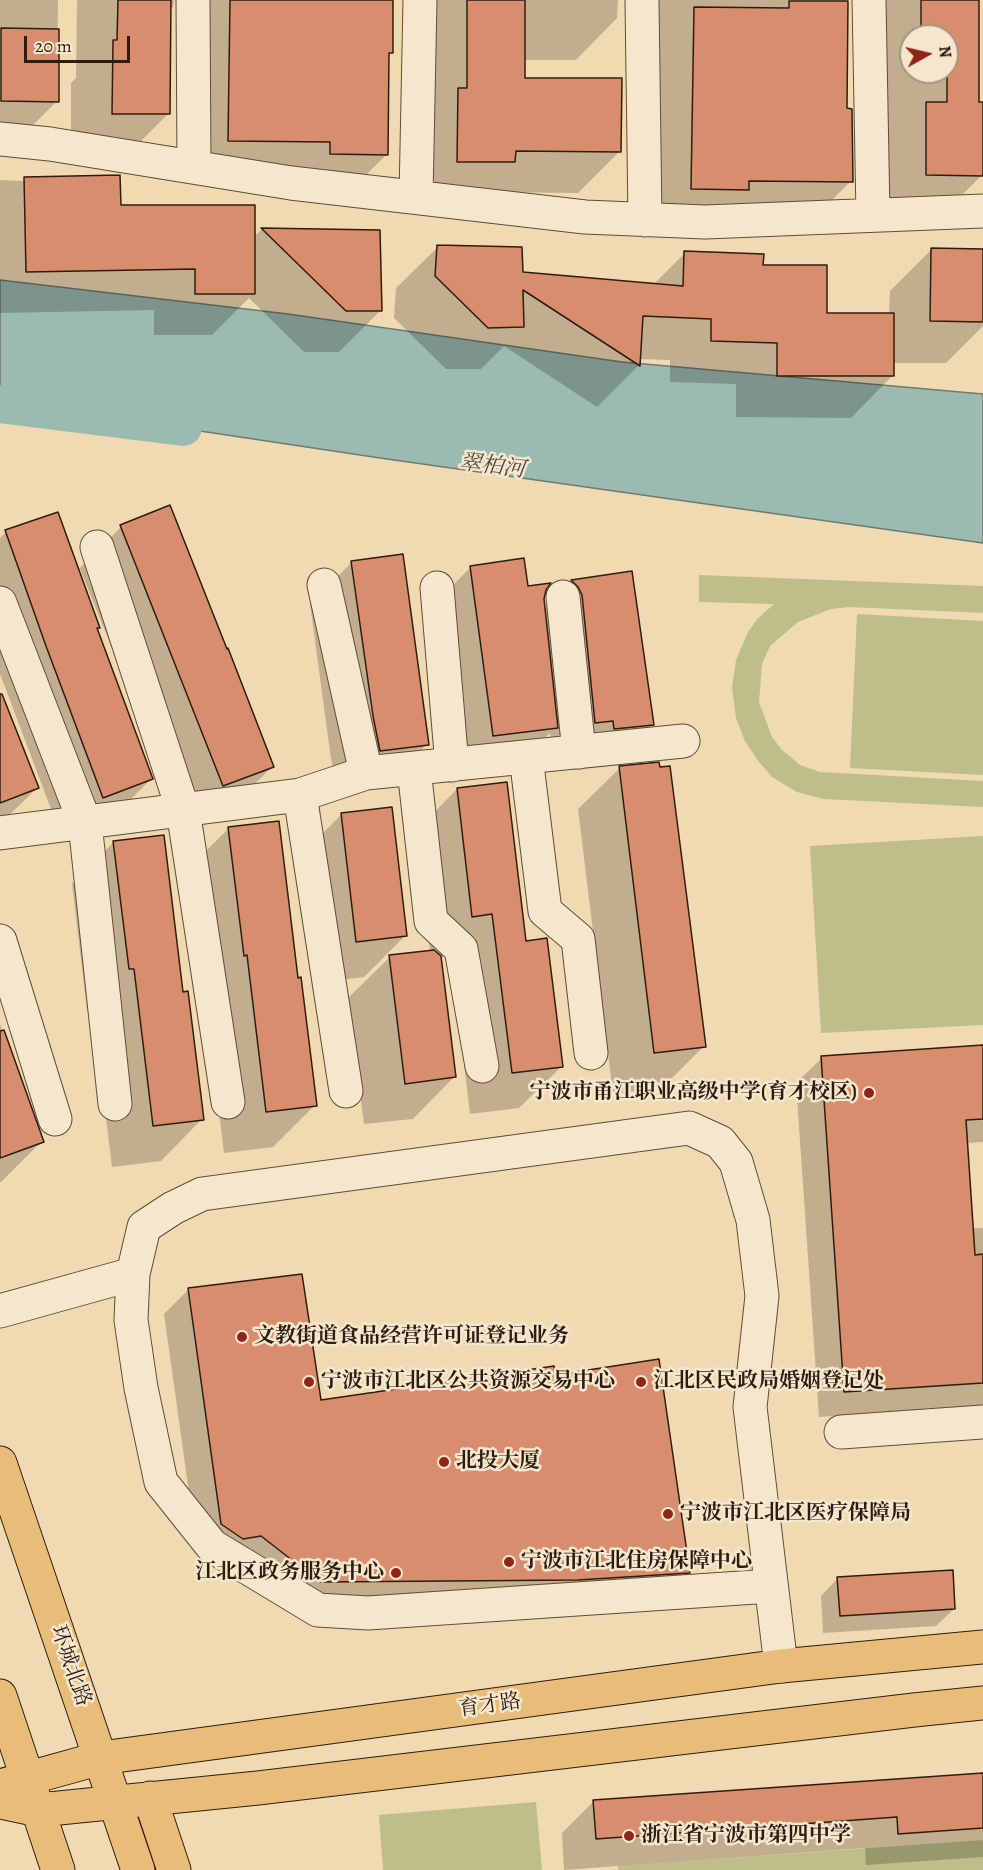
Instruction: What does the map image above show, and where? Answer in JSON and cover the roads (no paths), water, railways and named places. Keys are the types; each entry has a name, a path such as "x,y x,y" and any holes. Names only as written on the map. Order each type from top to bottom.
{"main road":[{"name":"环城北路","path":"0,1463 138,1870"},
{"name":"育才路","path":"14,1781 101,1758 781,1666 983,1647"},
{"path":"0,1696 14,1781 39,1810 58,1870"},
{"path":"0,1802 39,1810 258,1788 983,1703"},
{"path":"150,1798 174,1870"}],"lane":[{"path":"193,0 194,167"},
{"path":"416,197 420,0"},
{"path":"642,0 645,219"},
{"path":"869,0 873,214"},
{"path":"0,139 50,144 291,183 585,217 705,222 980,211"},
{"path":"97,547 183,810 228,1102"},
{"path":"324,585 366,773"},
{"path":"437,588 452,765"},
{"path":"564,597 579,752"},
{"path":"0,603 85,823 115,1104"},
{"path":"0,833 300,795 366,773 683,741"},
{"path":"526,757 545,911 578,939 591,1053"},
{"path":"414,769 431,921 461,949 482,1066"},
{"path":"300,795 346,1091"},
{"path":"0,941 55,1119"},
{"path":"771,1586 368,1613 318,1610 212,1546 161,1482 141,1388 131,1320 133,1274 144,1227 173,1208 202,1194 689,1128 720,1142 736,1162 753,1220 762,1296 750,1407 781,1666"},
{"path":"0,1311 133,1274"},
{"path":"841,1432 983,1422"}],"water":[{"path":"0,280 288,314 622,362 983,394 983,543 100,416 0,405"}],"waterway":[{"name":"翠柏河","path":"0,404 183,427"}],"place":[{"name":"宁波市甬江职业高级中学(育才校区)","path":"869,1093"},
{"name":"文教街道食品经营许可证登记业务","path":"242,1337"},
{"name":"宁波市江北区公共资源交易中心","path":"309,1382"},
{"name":"江北区民政局婚姻登记处","path":"641,1382"},
{"name":"北投大厦","path":"444,1462"},
{"name":"宁波市江北区医疗保障局","path":"668,1514"},
{"name":"宁波市江北住房保障中心","path":"509,1562"},
{"name":"江北区政务服务中心","path":"396,1573"},
{"name":"浙江省宁波市第四中学","path":"629,1836"}]}
